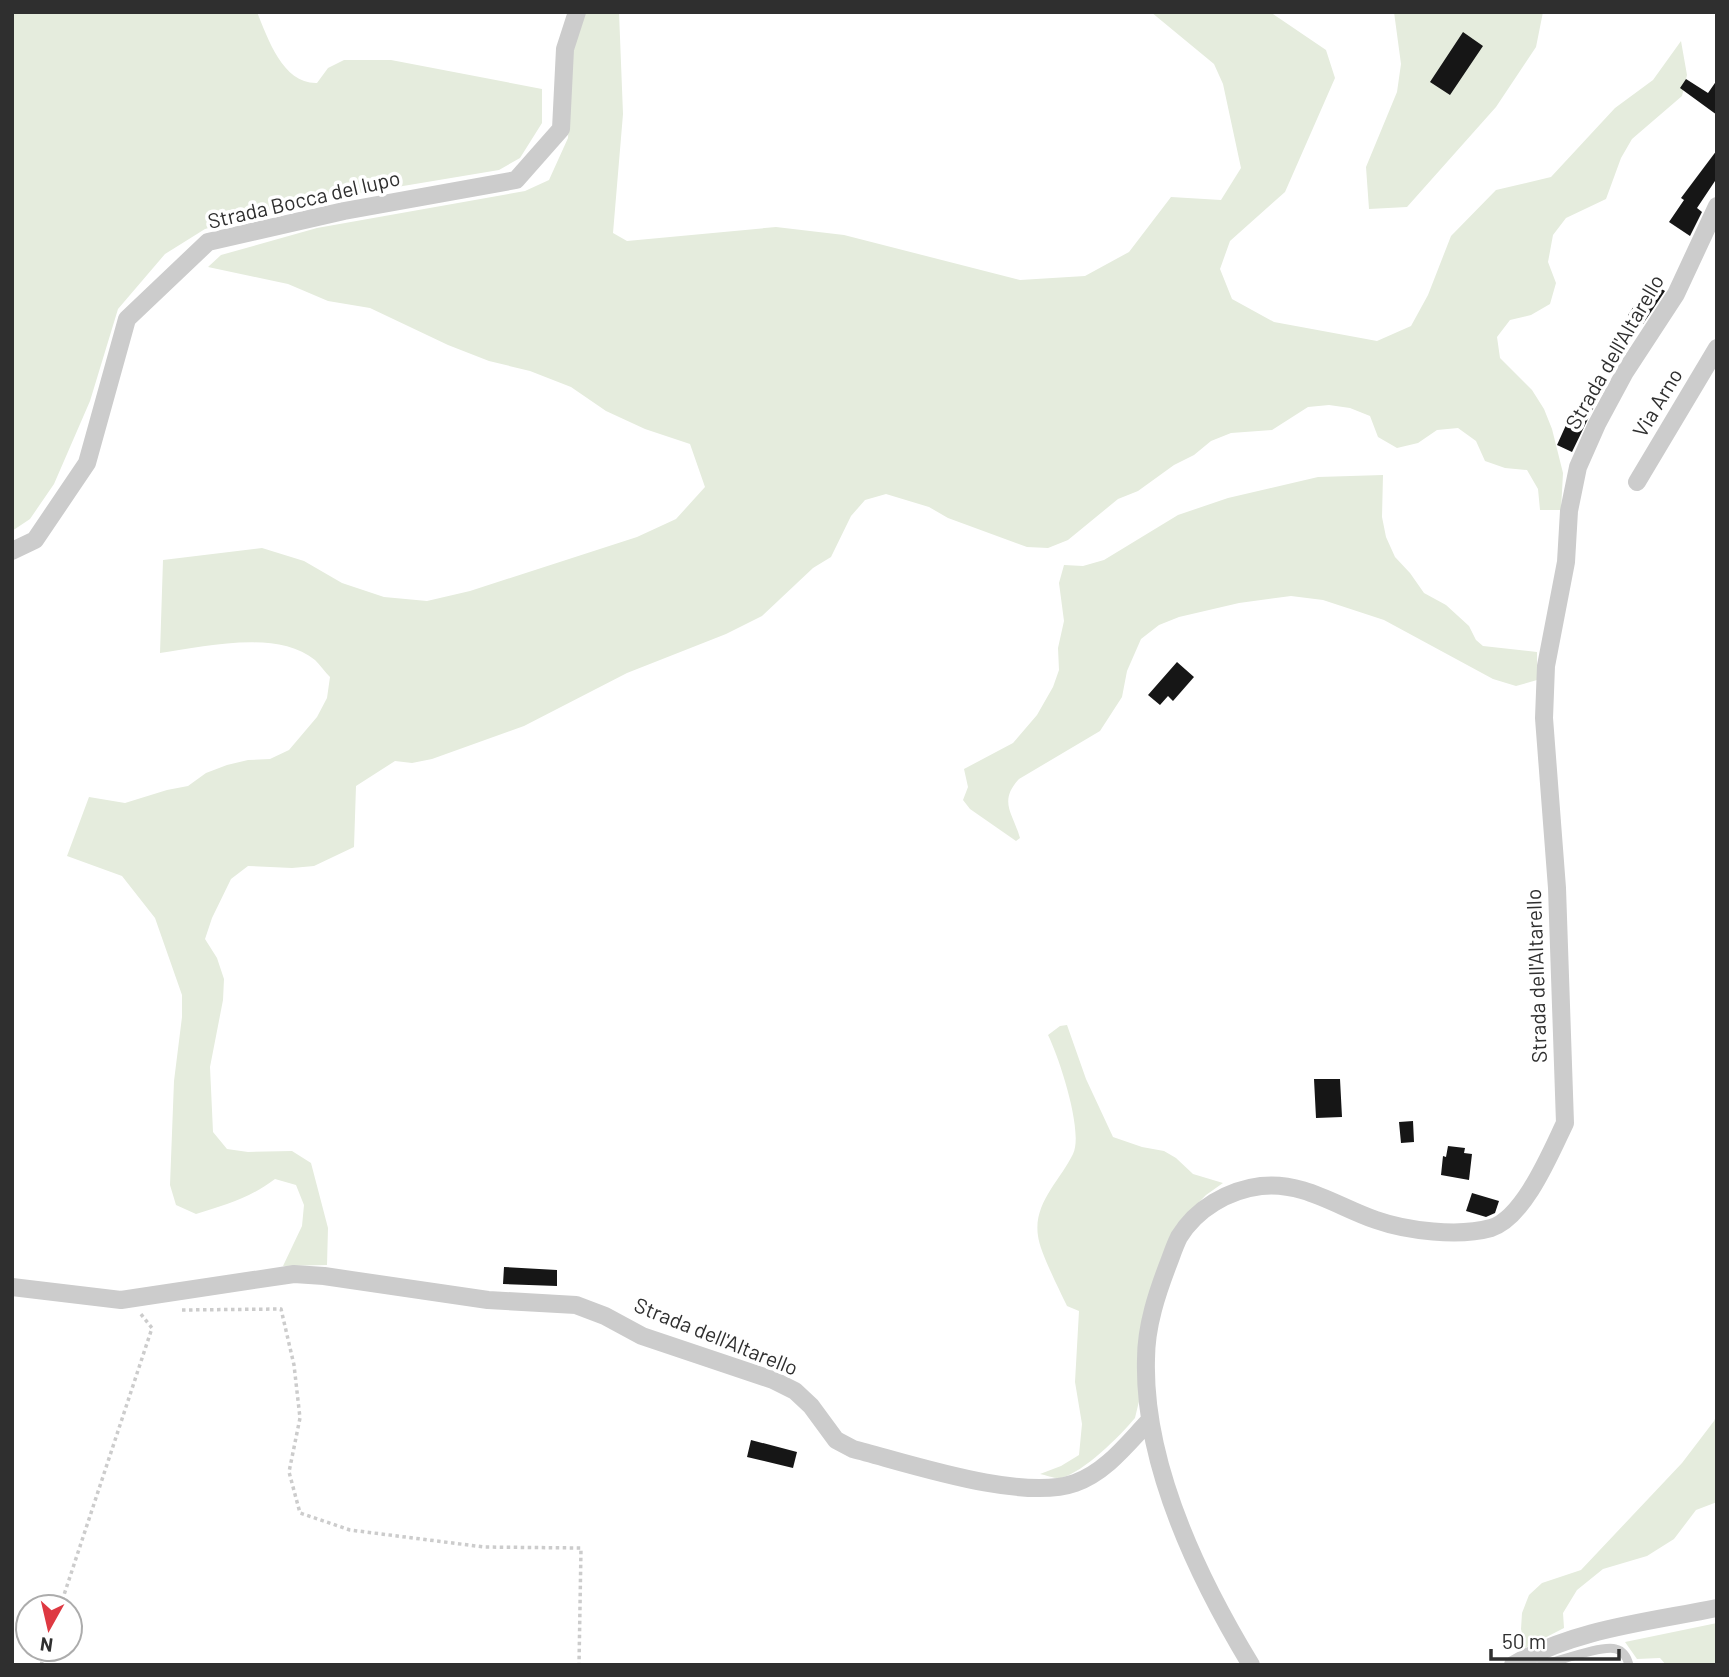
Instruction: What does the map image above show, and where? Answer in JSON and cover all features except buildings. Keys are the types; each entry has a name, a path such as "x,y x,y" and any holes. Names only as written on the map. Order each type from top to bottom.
{"street":[{"name":"Strada Bocca del lupo","path":"12,551 35,540 87,463 127,319 208,242 344,211 516,180 561,129 565,49 577,12"},
{"name":"Strada dell'Altarello","path":"1251,1665 1204,1578 1171,1503 1152,1440 1146,1358 1151,1314 1179,1237 1201,1210 1228,1194 1261,1186 1290,1186 1325,1197 1376,1220 1416,1230 1457,1232 1490,1228 1504,1222 1522,1202 1560,1134 1565,1122 1558,901 1544,718 1546,666 1566,562 1569,511 1578,467 1597,424 1625,372 1676,294 1717,206"},
{"name":"Via Arno","path":"1637,482 1717,348"},
{"name":"Strada dell'Altarello","path":"12,1287 121,1300 294,1274 488,1300 576,1305 605,1316 642,1336 773,1380 795,1391 811,1406 836,1440 853,1449 1004,1486 1041,1489 1075,1483 1106,1466 1149,1421"},
{"path":"1513,1665 1534,1652 1581,1635 1717,1608"}],"lane":[{"path":"1534,1652 1543,1662 1550,1663 1608,1648 1618,1649 1626,1656 1629,1665"}],"path":[{"path":"177,1310 281,1309 295,1365 300,1418 289,1472 300,1513 350,1530 484,1547 581,1548 579,1665"},
{"path":"65,1593 152,1328 138,1310 151,1310"}],"green space":[{"path":"12,12 257,12 278,58 295,76 305,81 317,83 328,68 344,60 391,60 542,89 542,123 520,158 499,170 289,205 205,229 165,254 118,309 90,401 54,484 30,519 12,531"},
{"path":"585,12 619,12 623,114 613,233 627,241 776,227 844,235 1020,280 1085,276 1129,252 1171,197 1221,200 1241,168 1223,84 1214,64 1151,12 1270,12 1326,50 1335,78 1285,192 1230,241 1220,269 1232,299 1274,322 1377,341 1411,326 1428,295 1451,236 1496,190 1551,177 1615,108 1653,80 1681,41 1687,75 1682,96 1632,139 1621,158 1606,199 1566,218 1553,235 1548,262 1556,283 1550,304 1531,315 1510,320 1497,337 1500,358 1532,390 1552,429 1563,473 1561,510 1540,510 1538,489 1527,470 1505,468 1485,461 1476,441 1458,428 1437,430 1418,443 1397,448 1378,437 1370,416 1350,408 1329,405 1308,407 1272,430 1231,433 1211,441 1138,491 1118,499 1068,540 1048,548 1027,547 948,518 929,507 886,494 865,500 851,516 831,557 813,568 762,616 726,634 627,673 524,726 432,759 412,763 395,761 356,786 354,847 314,866 248,866 231,879 205,939 217,958 224,979 223,1000 210,1067 213,1132 227,1149 248,1152 292,1151 311,1163 328,1228 327,1265 283,1266 302,1226 304,1205 296,1185 275,1179 247,1196 196,1214 176,1205 170,1185 174,1081 182,995 155,918 122,876 67,856 89,797 125,803 188,786 206,773 227,765 270,759 289,750 317,717 327,698 330,677 315,660 281,645 219,644 160,653 163,560 262,548 304,561 342,583 384,597 427,601 470,591 637,537 676,519 705,487 690,444 645,429 606,411 571,387 448,345 370,308 328,301 288,284 208,267 221,255 317,228 525,191 549,180 568,138 572,54"},
{"path":"1394,12 1543,12 1536,47 1496,107 1407,207 1369,209 1366,167 1397,92 1401,64"},
{"path":"1383,475 1382,517 1386,537 1395,557 1424,593 1446,605 1469,626 1476,640 1483,646 1537,652 1537,680 1516,686 1493,679 1384,620 1323,600 1291,596 1239,603 1179,617 1159,625 1141,639 1127,671 1122,697 1100,731 1019,779 1013,787 1008,801 1020,838 1016,841 970,809 963,800 968,787 964,769 1013,743 1037,715 1053,687 1059,670 1058,648 1064,621 1059,583 1064,565 1083,566 1104,560 1178,515 1228,498 1318,477"},
{"path":"1067,1025 1086,1079 1113,1137 1164,1151 1193,1174 1223,1183 1206,1195 1182,1220 1135,1418 1091,1461 1059,1478 1040,1474 1079,1455 1082,1424 1075,1382 1079,1311 1067,1306 1059,1290 1042,1251 1038,1224 1043,1203 1068,1164 1076,1143 1069,1094 1048,1035 1060,1026"},
{"path":"1717,1414 1717,1502 1696,1510 1674,1539 1647,1556 1603,1569 1577,1590 1563,1613 1564,1628 1525,1648 1521,1629 1522,1613 1529,1595 1542,1583 1581,1570 1682,1463"},
{"path":"1717,1623 1717,1665 1666,1665 1660,1658 1637,1659 1625,1642"}]}
